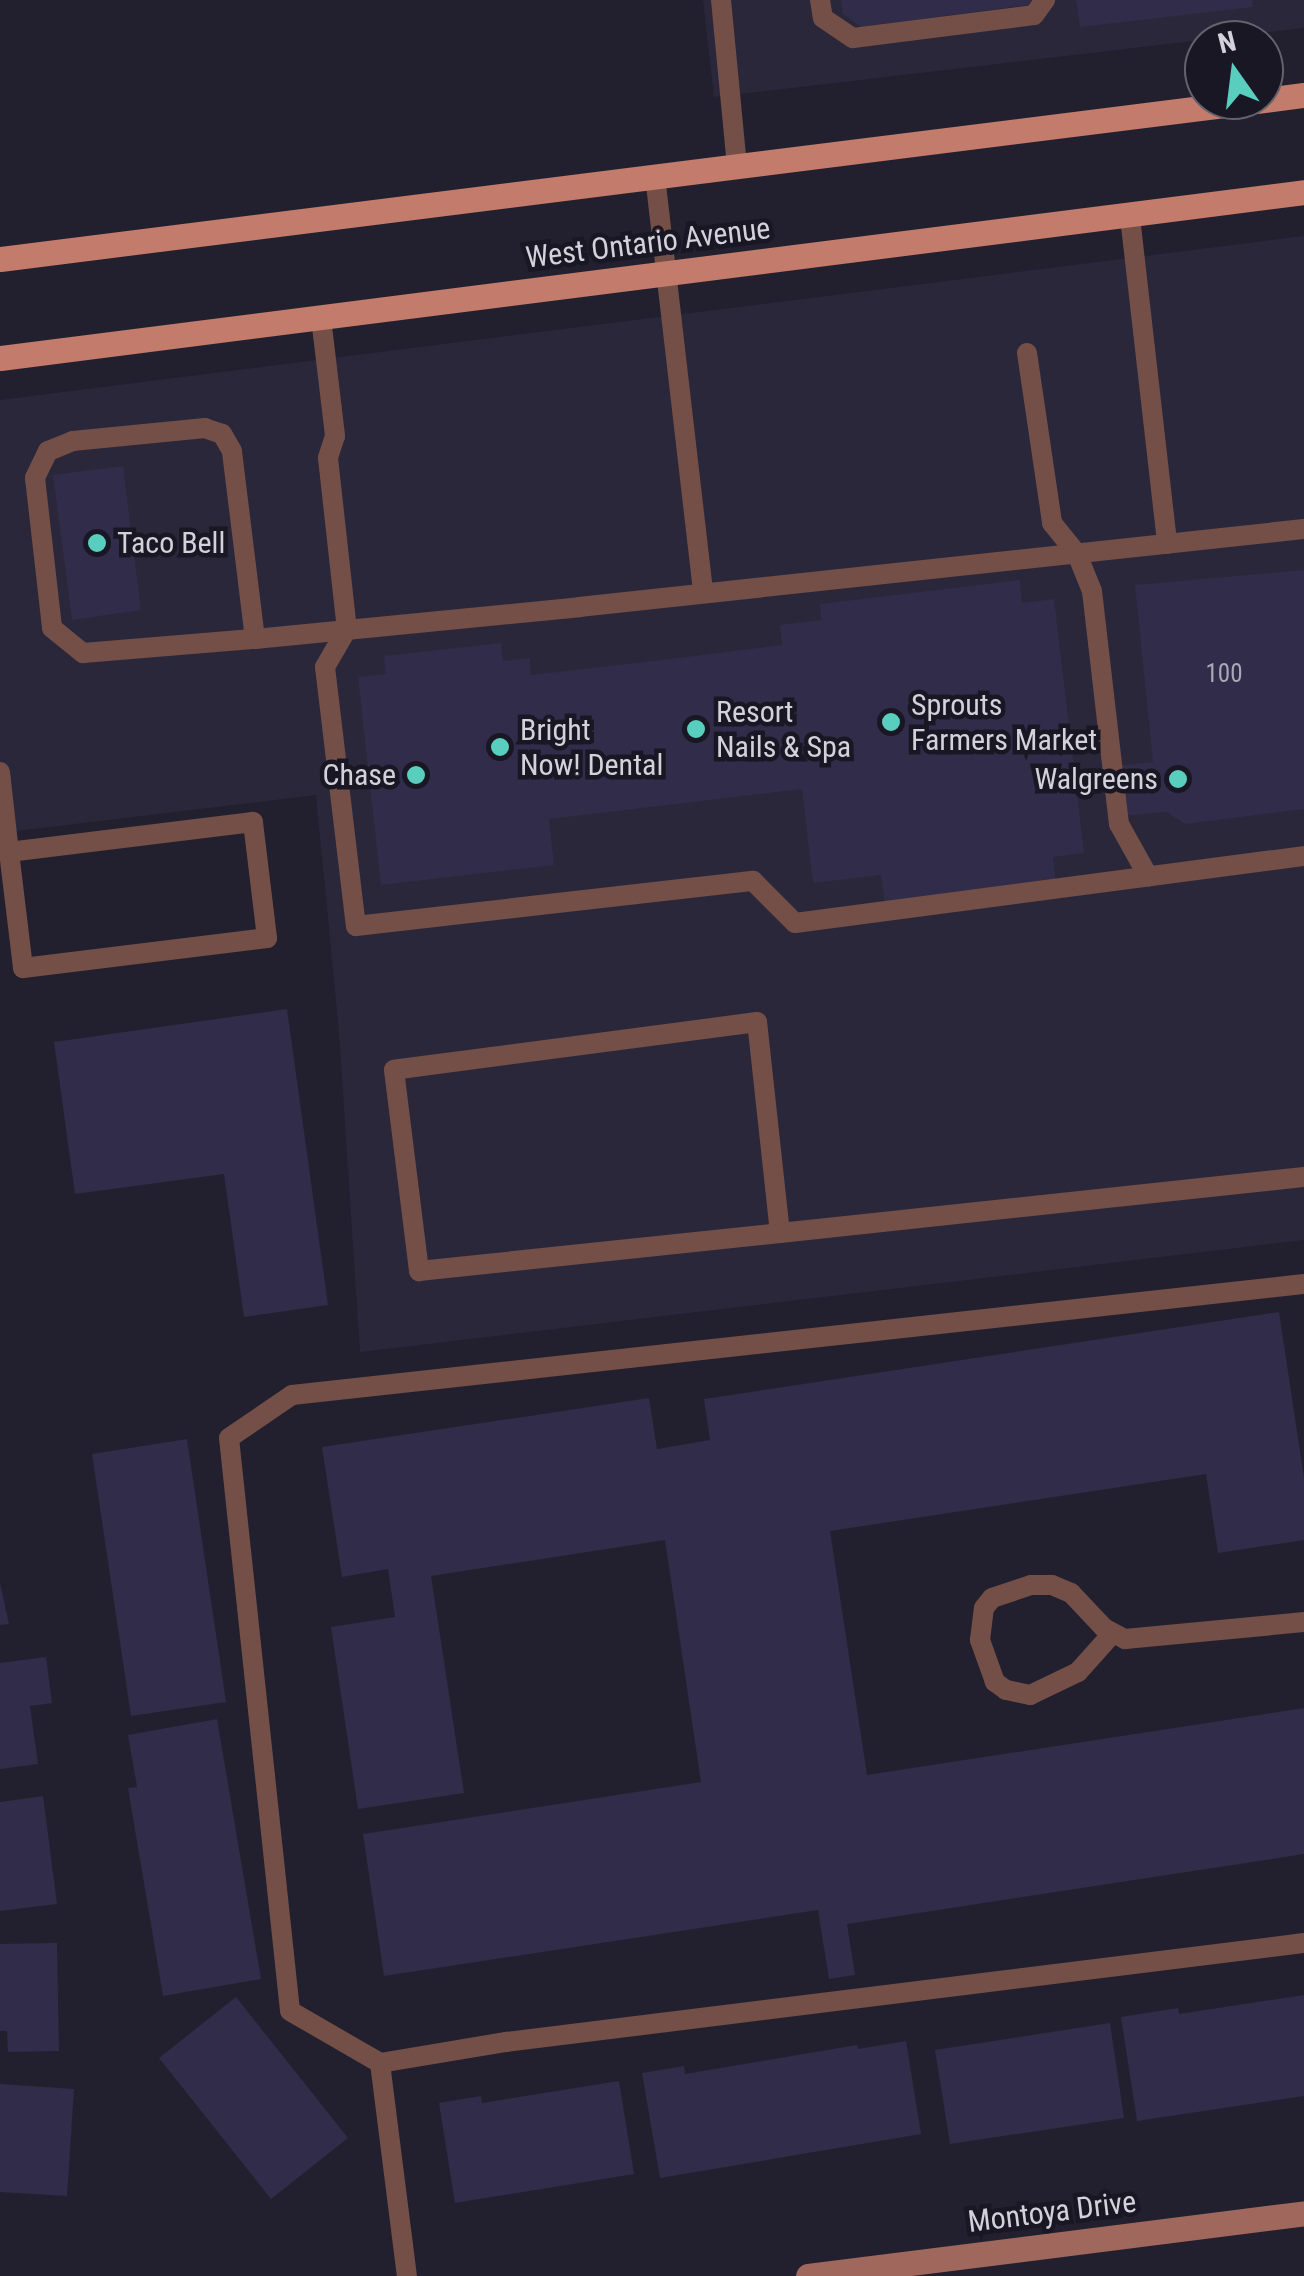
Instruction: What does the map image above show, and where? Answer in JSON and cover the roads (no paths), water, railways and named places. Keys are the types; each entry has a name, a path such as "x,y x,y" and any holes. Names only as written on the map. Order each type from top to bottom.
{"main road":[{"path":"0,259 1304,96"},
{"name":"West Ontario Avenue","path":"0,358 1304,192"}],"street":[{"name":"Montoya Drive","path":"808,2276 1304,2213"}],"lane":[{"path":"722,0 737,166"},
{"path":"820,0 823,18 853,38 1034,14 1045,0"},
{"path":"655,176 702,592"},
{"path":"1130,217 1167,544"},
{"path":"321,318 335,436 328,458 347,630 324,666 356,926 753,881 795,924 1304,856"},
{"path":"1026,353 1052,523 1077,554 1092,591 1119,824 1148,876"},
{"path":"255,638 232,451 222,434 206,428 73,441 48,451 35,478 52,628 83,652 255,638 347,630 1304,529"},
{"path":"0,772 9,852 24,968 267,938 253,822 9,852"},
{"path":"780,1233 758,1022 394,1070 419,1271 780,1233 1304,1177"},
{"path":"1304,1284 292,1396 229,1438 290,2010 380,2063 506,2042 1304,1943"},
{"path":"1112,1634 1078,1672 1030,1695 1006,1690 996,1682 980,1640 984,1608 992,1598 1031,1584 1052,1585 1071,1593 1112,1634 1142,1638 1304,1622"},
{"path":"380,2063 408,2276"}],"place":[{"name":"Taco Bell","path":"97,543"},
{"name":"Sprouts Farmers Market","path":"891,722"},
{"name":"Resort Nails & Spa","path":"696,729"},
{"name":"Bright Now! Dental","path":"500,747"},
{"name":"Chase","path":"416,775"},
{"name":"Walgreens","path":"1178,779"}]}
